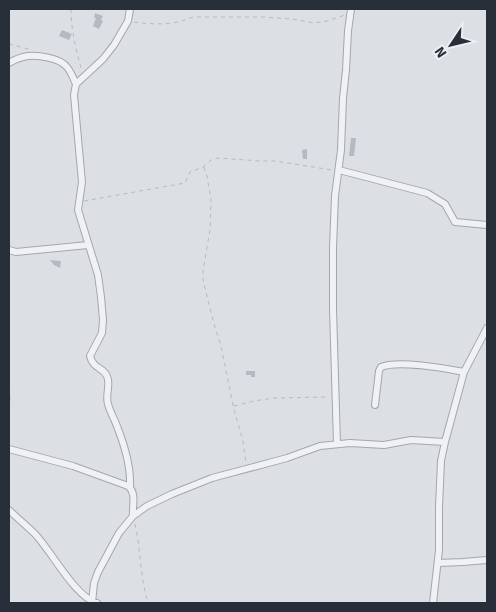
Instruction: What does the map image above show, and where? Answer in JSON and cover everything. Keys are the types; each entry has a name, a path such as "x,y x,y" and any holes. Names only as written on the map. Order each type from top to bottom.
{"street":[{"path":"130,9 128,21 109,53 83,76 76,84 74,91 82,182 78,210 98,275 104,320 102,333 90,356 93,364 107,374 109,382 107,403 119,429 130,487"},
{"path":"337,444 333,248 342,98 351,11"},
{"path":"9,63 28,56 52,58 62,62 70,70 76,84"},
{"path":"338,171 427,193 445,204 455,222 487,226"},
{"path":"9,250 16,252 88,245"},
{"path":"433,603 440,532 441,461 464,372 487,328"},
{"path":"375,405 381,367 418,366 464,372"},
{"path":"94,603 94,583 119,533 133,516 147,506 186,488 212,478 304,453 320,446 350,443 384,444 417,440 445,442"},
{"path":"9,449 73,466 130,487 134,493 133,516"},
{"path":"9,510 36,535 71,583 94,603"},
{"path":"438,563 487,560"}],"path":[{"path":"71,9 71,23 83,76"},
{"path":"128,21 146,24 170,24 193,17 225,16 292,19 314,23 327,21 351,11"},
{"path":"79,202 185,183 190,172 204,167 211,160 222,158 275,161 338,171"},
{"path":"204,167 211,200 210,230 203,280 223,354 233,407 243,441 247,469"},
{"path":"9,381 9,410"},
{"path":"233,407 274,398 336,397"},
{"path":"133,516 139,544 144,589 148,603"}],"building":[{"path":"95,13 103,16 99,29 93,26 96,18 94,18"},
{"path":"62,30 72,34 69,40 59,36"},
{"path":"351,138 356,138 354,156 349,156"},
{"path":"307,149 307,159 303,159 302,150"},
{"path":"50,260 61,261 60,268 54,265"},
{"path":"246,371 255,371 255,377 246,375"}]}
